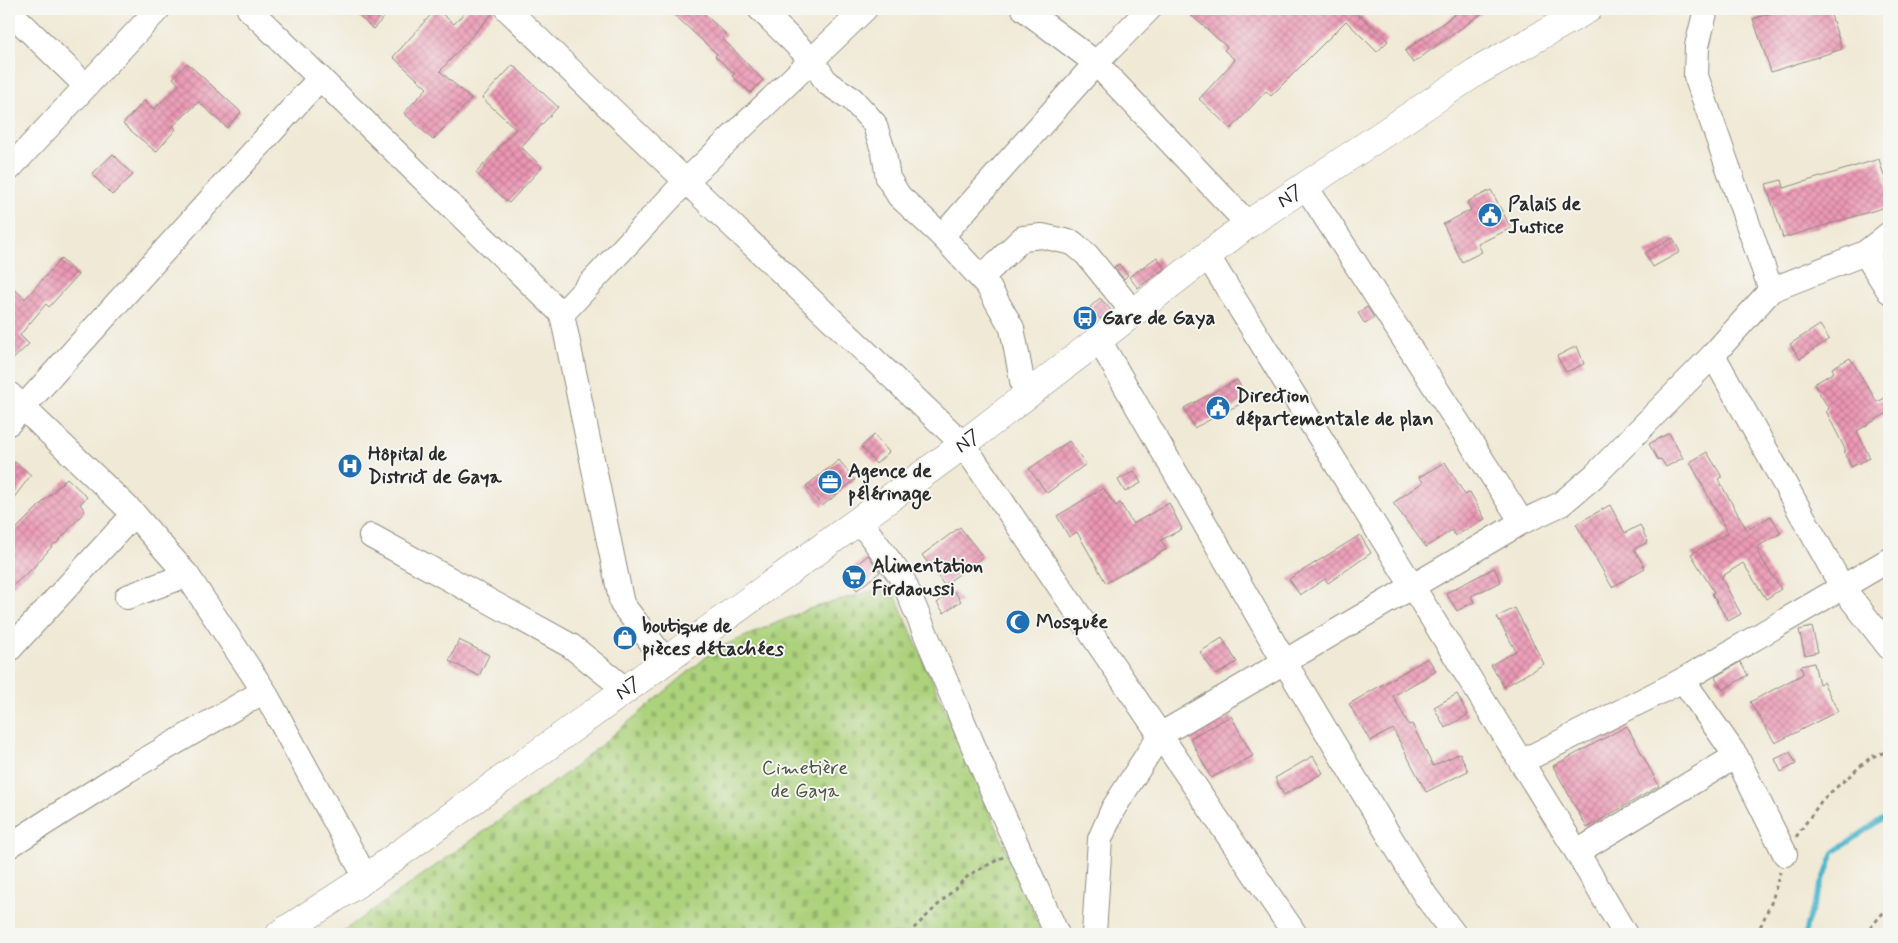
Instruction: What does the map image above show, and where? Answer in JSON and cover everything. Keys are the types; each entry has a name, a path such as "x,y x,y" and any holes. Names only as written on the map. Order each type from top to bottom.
{"main road":[{"name":"N7","path":"280,934 366,878 963,444 1248,224 1476,72 1588,9"}],"street":[{"path":"9,169 158,9"},
{"path":"508,9 963,444 1295,934"},
{"path":"760,9 812,60 827,83 852,100 874,123 884,152 888,178 895,190 942,236 988,286 1012,328 1025,396"},
{"path":"562,314 686,181 864,9"},
{"path":"1024,9 1096,63 1248,224"},
{"path":"942,236 1096,63 1150,9"},
{"path":"1706,9 1697,46 1696,76 1771,290"},
{"path":"255,11 320,78 562,314 622,604 665,660"},
{"path":"10,13 86,86"},
{"path":"320,78 14,408 134,514 187,575 264,691 366,878"},
{"path":"1306,187 1522,522"},
{"path":"1094,934 1100,839 1113,809 1160,735 1522,522 1560,504 1594,476 1713,355 1771,290 1865,253 1889,234"},
{"path":"981,278 1022,238 1042,236 1073,243 1087,255 1133,312"},
{"path":"1865,253 1889,291"},
{"path":"1207,256 1577,852 1625,934"},
{"path":"1099,340 1284,662 1425,895 1454,934"},
{"path":"1713,355 1842,587 1889,647"},
{"path":"9,650 134,514"},
{"path":"859,520 902,578 1058,934"},
{"path":"371,536 571,646 625,689"},
{"path":"1521,762 1683,680 1889,560"},
{"path":"127,597 187,575"},
{"path":"1683,680 1736,756 1785,854"},
{"path":"9,846 128,770 264,691"},
{"path":"1577,852 1736,756"}],"path":[{"path":"1757,934 1772,901 1785,854 1822,800 1872,757 1889,751"},
{"path":"908,934 969,875 991,861 1020,851"},
{"path":"1865,934 1889,906"}],"green space":[{"name":"Cimetière de Gaya","path":"881,588 888,598 895,595 1043,934 339,934 571,770 716,649 809,609"}],"building":[{"path":"352,9 392,9 373,29"},
{"path":"436,9 454,24 468,9 494,9 494,12 440,71 471,99 433,140 404,113 427,88 393,57"},
{"path":"668,9 699,9 726,34 722,38 763,80 751,93 732,76 735,74 715,56 717,54"},
{"path":"1184,9 1358,9 1355,12 1388,41 1377,52 1346,21 1271,96 1266,91 1231,129 1199,99 1235,60 1224,50 1227,47"},
{"path":"1462,9 1488,9 1413,63 1405,51"},
{"path":"1783,9 1829,9 1842,49 1771,72 1753,19"},
{"path":"187,63 241,112 227,128 199,102 173,126 176,129 156,152 123,124 144,101 154,109 179,85 173,78"},
{"path":"513,65 558,107 521,147 542,167 509,203 476,173 516,129 482,98"},
{"path":"113,154 133,175 112,195 92,174"},
{"path":"1879,159 1889,193 1889,206 1783,238 1766,184 1782,180 1784,188"},
{"path":"1491,190 1511,228 1478,244 1482,252 1462,262 1443,224 1471,210 1467,202"},
{"path":"1673,238 1680,252 1653,267 1645,253"},
{"path":"1157,257 1165,268 1138,288 1129,277"},
{"path":"61,259 78,275 49,307 46,304 20,335 29,344 9,363 9,284 25,299"},
{"path":"1119,264 1128,275 1124,279 1114,267"},
{"path":"1100,298 1111,310 1100,319 1090,307"},
{"path":"1367,307 1374,318 1365,324 1358,313"},
{"path":"1820,325 1829,339 1800,359 1790,344"},
{"path":"1577,346 1584,364 1566,372 1557,356"},
{"path":"1850,358 1877,402 1889,396 1889,412 1857,431 1870,458 1851,467 1844,451 1846,451 1826,411 1829,409 1814,384 1834,372 1832,368"},
{"path":"1237,380 1248,400 1194,428 1184,408"},
{"path":"1669,433 1683,458 1666,467 1661,459 1658,460 1649,444"},
{"path":"874,435 889,452 876,464 861,447"},
{"path":"1069,441 1086,464 1047,493 1029,469"},
{"path":"1707,452 1722,477 1718,479 1747,530 1771,516 1781,533 1757,547 1760,552 1758,553 1781,589 1766,599 1743,563 1721,577 1741,614 1728,621 1712,594 1714,592 1691,554 1728,533 1690,462"},
{"path":"839,460 855,480 822,506 806,486"},
{"path":"15,462 31,475 9,504 9,469"},
{"path":"1445,462 1465,495 1470,492 1485,519 1455,536 1452,530 1426,547 1393,503 1423,482 1419,477"},
{"path":"1134,471 1141,483 1125,492 1118,480"},
{"path":"67,478 87,497 80,504 85,511 33,568 9,589 9,536"},
{"path":"1103,488 1116,506 1120,503 1133,524 1169,503 1182,529 1161,540 1167,549 1106,583 1077,532 1069,537 1057,516"},
{"path":"1610,505 1625,533 1640,525 1648,542 1634,549 1645,568 1612,587 1576,524"},
{"path":"960,527 983,557 944,585 922,555"},
{"path":"1360,535 1371,553 1328,583 1325,579 1300,595 1289,579"},
{"path":"868,555 880,572 857,590 844,575"},
{"path":"1494,568 1501,582 1471,596 1474,602 1457,611 1446,593"},
{"path":"954,591 961,601 944,613 937,603"},
{"path":"1515,608 1544,664 1504,687 1491,665 1516,651 1497,617"},
{"path":"1812,627 1818,652 1805,655 1799,630"},
{"path":"1222,638 1237,662 1216,675 1200,652"},
{"path":"459,640 489,655 479,676 449,661"},
{"path":"1428,658 1436,671 1393,696 1409,725 1412,724 1433,766 1460,753 1468,771 1426,792 1393,729 1370,741 1349,704"},
{"path":"1740,662 1748,675 1723,690 1715,677"},
{"path":"1814,663 1819,684 1823,682 1838,711 1775,743 1750,702 1803,674 1801,666"},
{"path":"1457,694 1468,715 1445,728 1434,707"},
{"path":"1231,716 1253,756 1211,778 1190,738"},
{"path":"1627,726 1659,786 1587,828 1553,766"},
{"path":"1790,752 1796,764 1781,772 1775,759"},
{"path":"1313,756 1323,773 1284,795 1275,778"}],"waterway":[{"path":"1805,934 1807,923 1834,852 1889,814"}],"place":[{"name":"Palais de Justice","path":"1490,215"},
{"name":"Gare de Gaya","path":"1085,318"},
{"name":"Direction départementale de plan","path":"1218,408"},
{"name":"Hôpital de District de Gaya","path":"350,466"},
{"name":"Agence de pélérinage","path":"830,482"},
{"name":"Alimentation Firdaoussi","path":"854,577"},
{"name":"Mosquée","path":"1018,622"},
{"name":"boutique de pièces détachées","path":"625,638"}]}
